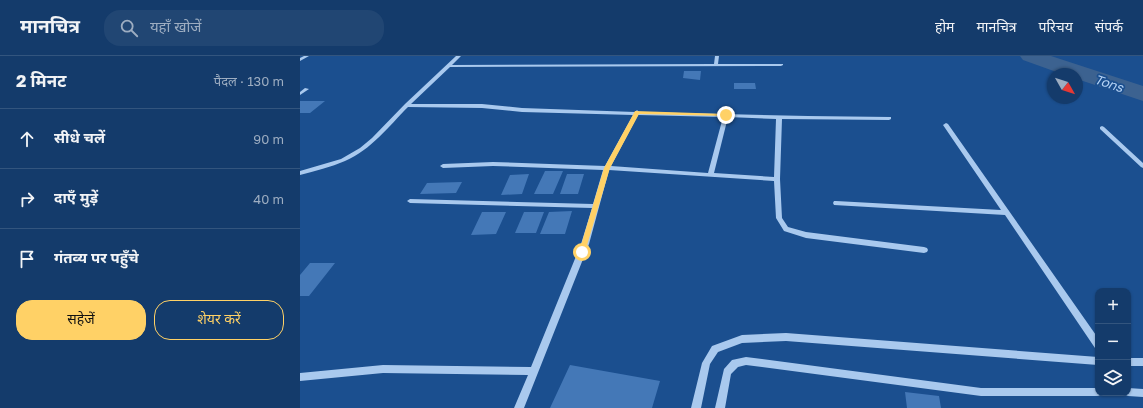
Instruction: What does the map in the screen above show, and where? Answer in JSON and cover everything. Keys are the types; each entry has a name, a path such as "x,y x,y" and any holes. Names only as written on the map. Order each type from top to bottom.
{"street":[{"path":"300,60 307,56"},
{"path":"300,173 343,160 362,149 459,56"},
{"path":"716,65 717,56"},
{"path":"450,66 781,65"},
{"path":"300,94 307,89"},
{"path":"407,105 482,106 522,110 779,117 889,118"},
{"path":"519,408 585,244 607,168 637,112"},
{"path":"710,175 726,115"},
{"path":"779,117 777,179 779,218 786,229 806,235 924,250"},
{"path":"946,125 1095,341"},
{"path":"1102,128 1143,166"},
{"path":"443,166 493,164 607,168 777,179"},
{"path":"410,201 595,206"},
{"path":"836,203 1007,213"},
{"path":"696,408 706,363 715,349 742,339 786,337 1095,361"},
{"path":"720,408 727,372 735,363 746,361 982,392 1095,392"},
{"path":"1131,362 1143,362"},
{"path":"300,377 383,369 534,371"},
{"path":"1131,392 1143,393"}],"building":[{"path":"684,71 701,71 700,80 683,78"},
{"path":"734,83 755,83 756,89 734,89"},
{"path":"300,101 325,101 310,113 300,113"},
{"path":"545,171 563,171 553,194 534,194"},
{"path":"529,174 522,194 501,195 510,175"},
{"path":"567,174 584,174 578,194 560,194"},
{"path":"462,182 456,193 420,194 427,183"},
{"path":"572,211 565,234 540,234 549,212"},
{"path":"482,212 506,212 496,234 471,235"},
{"path":"524,212 544,212 536,233 515,233"},
{"path":"310,263 335,263 309,296 300,296 300,275"},
{"path":"570,365 660,381 652,408 550,408"},
{"path":"905,392 939,396 941,408 907,408"}],"waterway":[{"name":"Tons","path":"1030,56 1143,94"}],"route":[{"path":"582,252 607,168 637,112 726,115"}]}
